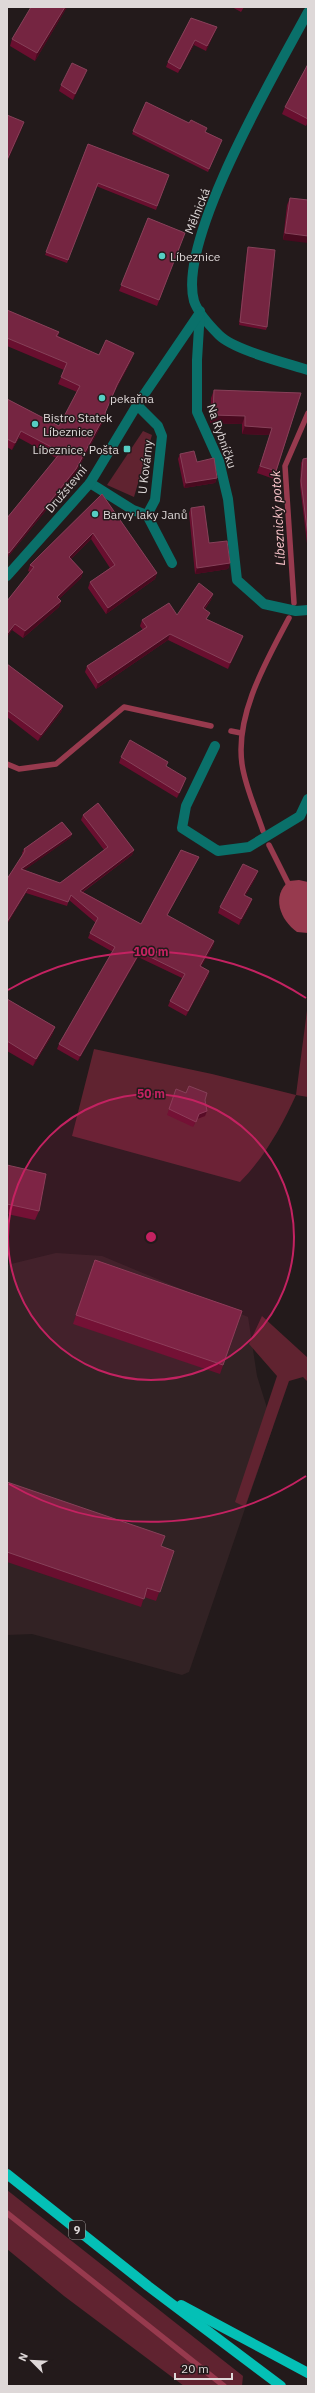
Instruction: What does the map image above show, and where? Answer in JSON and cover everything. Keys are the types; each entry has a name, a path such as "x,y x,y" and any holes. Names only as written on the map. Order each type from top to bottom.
{"main road":[{"name":"9","path":"7,2174 148,2286 281,2386"},
{"path":"148,2286 308,2373"}],"street":[{"name":"Mělnická","path":"304,369 236,346 220,336 200,312 194,301 192,284 198,245 245,129 308,12"},
{"name":"Družstevní","path":"7,576 90,483 137,405 200,312"},
{"name":"Na Rybníčku","path":"200,312 196,360 197,412 219,461 228,499 238,580 264,604 296,611 308,610"},
{"name":"U Kovárny","path":"90,483 133,510 147,515 155,500 162,436 158,426 137,405"},
{"path":"147,515 172,563"},
{"path":"215,746 186,806 182,828 218,852 248,847 300,816 308,799"}],"shaded area":[{"path":"143,431 152,435 134,497 107,485"},
{"path":"299,880 308,882 308,933 297,932 291,927 282,915 280,908 280,894 283,887 289,881"},
{"path":"308,1003 308,1097 296,1095"},
{"path":"94,1049 212,1074 296,1095 285,1118 265,1152 240,1182 72,1136"},
{"path":"56,1253 102,1256 248,1317 257,1376 273,1427 189,1672 182,1675 32,1634 7,1635 7,1265"},
{"path":"262,1316 308,1358 308,1382 303,1377 289,1381 245,1507 235,1502 277,1376 249,1344"},
{"path":"7,2190 243,2376 242,2386 184,2386 64,2296 7,2249"}],"building":[{"path":"31,7 65,7 37,53 12,39"},
{"path":"191,18 217,27 207,46 195,40 180,69 168,62"},
{"path":"72,63 87,70 75,94 61,85"},
{"path":"308,64 308,119 285,107"},
{"path":"146,102 189,123 191,120 207,128 205,132 222,140 209,169 133,131"},
{"path":"7,115 24,122 7,160"},
{"path":"88,144 169,175 157,206 98,183 68,260 46,252"},
{"path":"290,198 308,200 308,236 285,233"},
{"path":"148,218 185,233 159,300 121,285"},
{"path":"248,247 275,250 267,327 240,322"},
{"path":"7,310 59,332 56,336 99,355 106,340 134,353 117,385 106,413 76,469 9,553 7,552 7,518 61,452 21,431 15,443 7,439 7,399 59,426 80,386 61,377 67,363 7,338"},
{"path":"214,390 301,393 276,471 260,466 272,428 245,426 245,416 213,415"},
{"path":"194,451 197,462 214,458 217,478 186,483 180,454"},
{"path":"308,458 308,536 301,481 303,459"},
{"path":"102,494 157,573 108,608 90,582 115,565 93,533 69,557 83,572 57,597 61,601 25,631 15,624 7,634 7,601 34,567 30,565"},
{"path":"204,506 209,543 227,541 230,563 197,568 191,508"},
{"path":"199,583 213,594 203,608 210,613 206,619 243,636 230,663 170,634 98,683 87,666 147,627 142,620 169,603 177,615"},
{"path":"7,664 63,706 41,735 7,710"},
{"path":"130,740 168,762 166,766 186,778 179,793 121,757"},
{"path":"98,803 134,850 80,891 141,924 181,850 199,857 167,915 214,941 200,966 209,971 188,1011 170,1001 185,974 140,952 80,1056 59,1044 115,947 90,933 98,918 71,895 68,902 28,888 7,922 7,879 25,851 24,849 62,822 72,834 21,869 60,883 108,847 83,815"},
{"path":"243,864 258,871 244,895 252,899 241,919 220,907"},
{"path":"7,999 55,1027 36,1059 7,1041"},
{"path":"189,1086 207,1093 205,1100 207,1111 199,1114 196,1122 169,1109 176,1089 186,1093"},
{"path":"7,1165 46,1174 39,1211 7,1204"},
{"path":"95,1260 242,1311 223,1365 76,1315"},
{"path":"7,1482 165,1536 161,1546 174,1551 160,1592 147,1588 144,1599 7,1552"}],"waterway":[{"name":"Líbeznický potok","path":"294,603 285,466 308,413"},
{"name":"Líbeznický potok","path":"263,831 243,772 241,745 243,726 248,707 263,669 289,618"},
{"path":"7,764 19,769 56,764 124,707 211,726"},
{"path":"231,731 241,733"},
{"name":"Líbeznický potok","path":"269,845 290,887"},
{"path":"7,2213 224,2386"}],"place":[{"name":"Líbeznice","path":"162,256"},
{"name":"pekařna","path":"102,398"},
{"name":"Bistro Statek Líbeznice","path":"35,424"},
{"name":"Líbeznice, Pošta","path":"127,449"},
{"name":"Barvy laky Janů","path":"95,514"}]}
